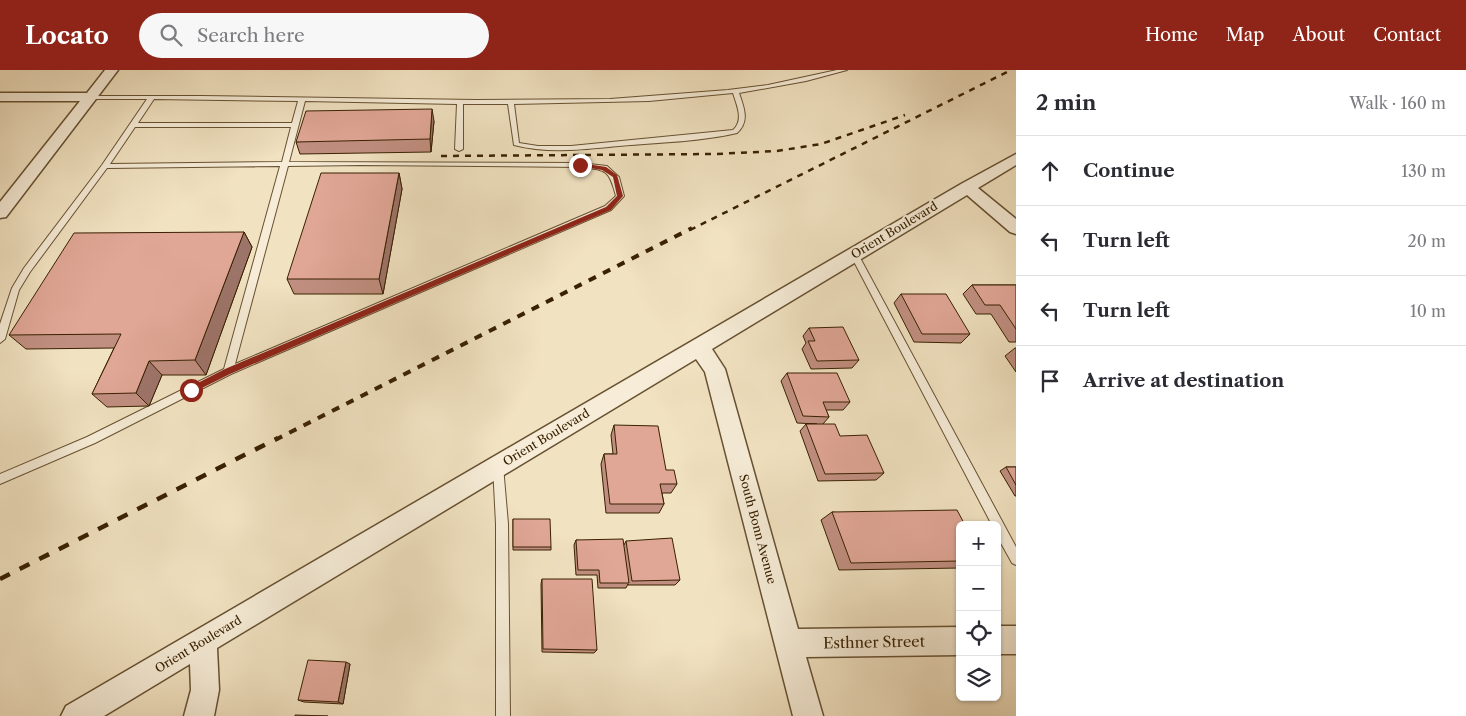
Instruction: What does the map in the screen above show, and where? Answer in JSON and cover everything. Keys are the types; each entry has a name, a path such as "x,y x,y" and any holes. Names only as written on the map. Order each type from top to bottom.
{"street":[{"path":"0,214 112,70"},
{"path":"0,97 91,96"},
{"name":"Orient Boulevard","path":"76,716 1016,159"},
{"path":"967,187 1016,228"},
{"name":"South Bonn Avenue","path":"699,346 715,369 808,716"},
{"name":"Esthner Street","path":"788,643 956,640"},
{"path":"1001,640 1016,640"},
{"path":"199,716 205,690 203,642"}],"lane":[{"path":"91,96 460,102 596,101 735,91 822,76 844,70"},
{"path":"511,102 516,144 528,147 566,148 672,141 735,132 741,128 743,121 735,91"},
{"path":"0,339 15,290 27,270 105,166 152,97"},
{"path":"228,372 302,100"},
{"path":"459,149 460,102"},
{"path":"132,126 294,125"},
{"path":"0,479 91,440 228,372 608,208 620,196 615,176 604,168 580,165 105,166"},
{"path":"854,254 1016,560"},
{"path":"498,466 502,524 504,716"}],"building":[{"path":"432,109 430,139 296,142 306,111"},
{"path":"321,173 399,173 379,279 287,279"},
{"path":"244,232 195,360 149,361 136,393 92,394 121,334 9,335 74,233"},
{"path":"972,285 1016,285 1016,329 1000,305 985,305"},
{"path":"901,294 946,294 970,334 922,334"},
{"path":"843,327 859,360 817,361 808,341 815,341 809,328"},
{"path":"787,373 837,373 850,402 823,402 829,417 803,416"},
{"path":"806,424 835,424 840,436 867,435 884,473 825,474"},
{"path":"614,425 658,426 666,470 674,470 677,484 660,484 664,504 610,504 604,454 617,454"},
{"path":"1006,467 1016,467 1016,485"},
{"path":"957,510 963,521 956,521 956,561 851,563 832,512"},
{"path":"513,519 550,519 551,547 513,547"},
{"path":"672,538 680,580 632,581 626,541"},
{"path":"623,539 629,583 600,583 599,570 578,570 576,540"},
{"path":"542,579 592,579 597,650 543,649"},
{"path":"308,660 346,662 338,702 298,700"},
{"path":"295,715 328,716 295,716"}],"railway":[{"path":"690,230 1011,70"},
{"path":"441,156 716,154 777,151 821,144 905,115"},
{"path":"275,440 692,228"},
{"path":"0,579 278,438"}],"route":[{"path":"191,390 228,372 608,208 620,196 615,176 604,168 580,165"}]}
